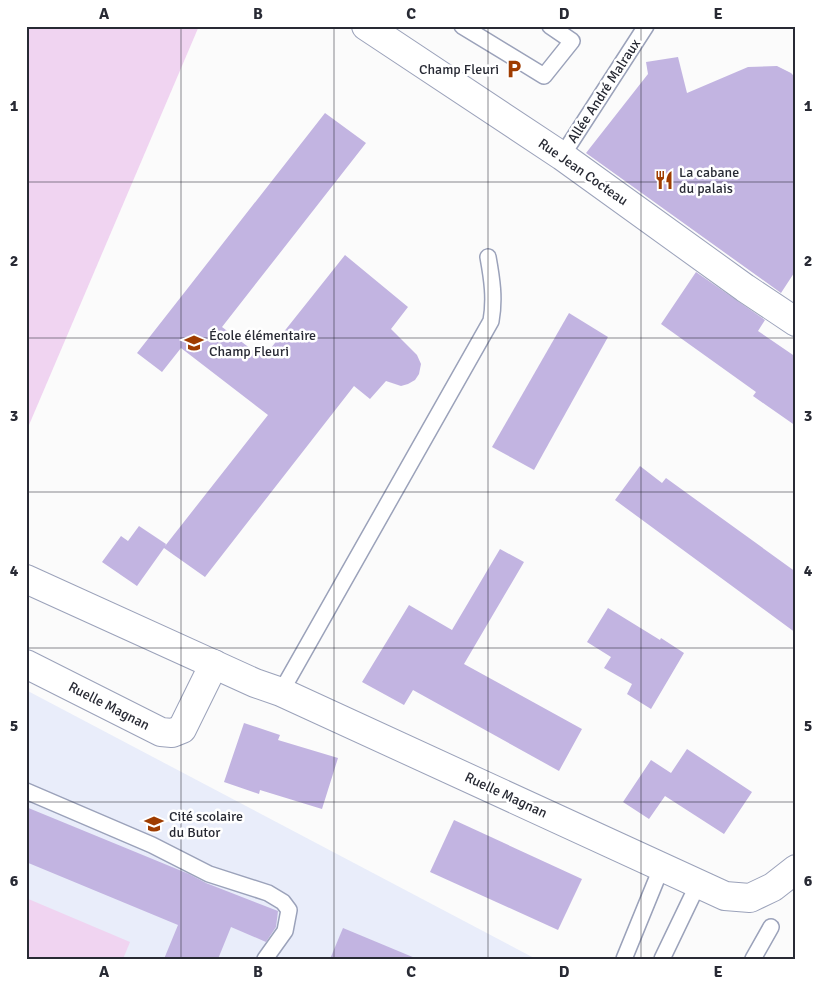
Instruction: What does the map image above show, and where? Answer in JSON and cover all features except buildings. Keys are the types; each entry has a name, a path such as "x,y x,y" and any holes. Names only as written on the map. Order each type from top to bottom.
{"street":[{"name":"Rue Jean Cocteau","path":"366,26 562,156 745,288 796,322"},
{"name":"Ruelle Magnan","path":"26,579 214,664 281,692 725,896 750,898 773,887 796,869"},
{"name":"Ruelle Magnan","path":"26,664 161,732 172,733 182,729 214,664"}],"lane":[{"path":"462,26 544,76 572,41 550,26"},
{"name":"Allée André Malraux","path":"562,156 646,26"},
{"path":"281,692 491,321 494,290 488,257"},
{"path":"26,791 152,845 209,874 268,893 283,902 289,910 285,931 265,959"},
{"path":"624,959 662,866"},
{"path":"662,959 698,884"},
{"path":"753,959 771,927"}],"shaded area":[{"path":"26,26 199,26 26,432"},
{"name":"Cité scolaire du Butor","path":"26,690 536,959 26,959"},
{"path":"26,898 130,942 123,959 26,959"}],"place":[{"name":"Champ Fleuri","path":"514,69"},
{"name":"La cabane du palais","path":"664,180"},
{"name":"École élémentaire Champ Fleuri","path":"194,343"},
{"name":"Cité scolaire du Butor","path":"154,824"}]}
